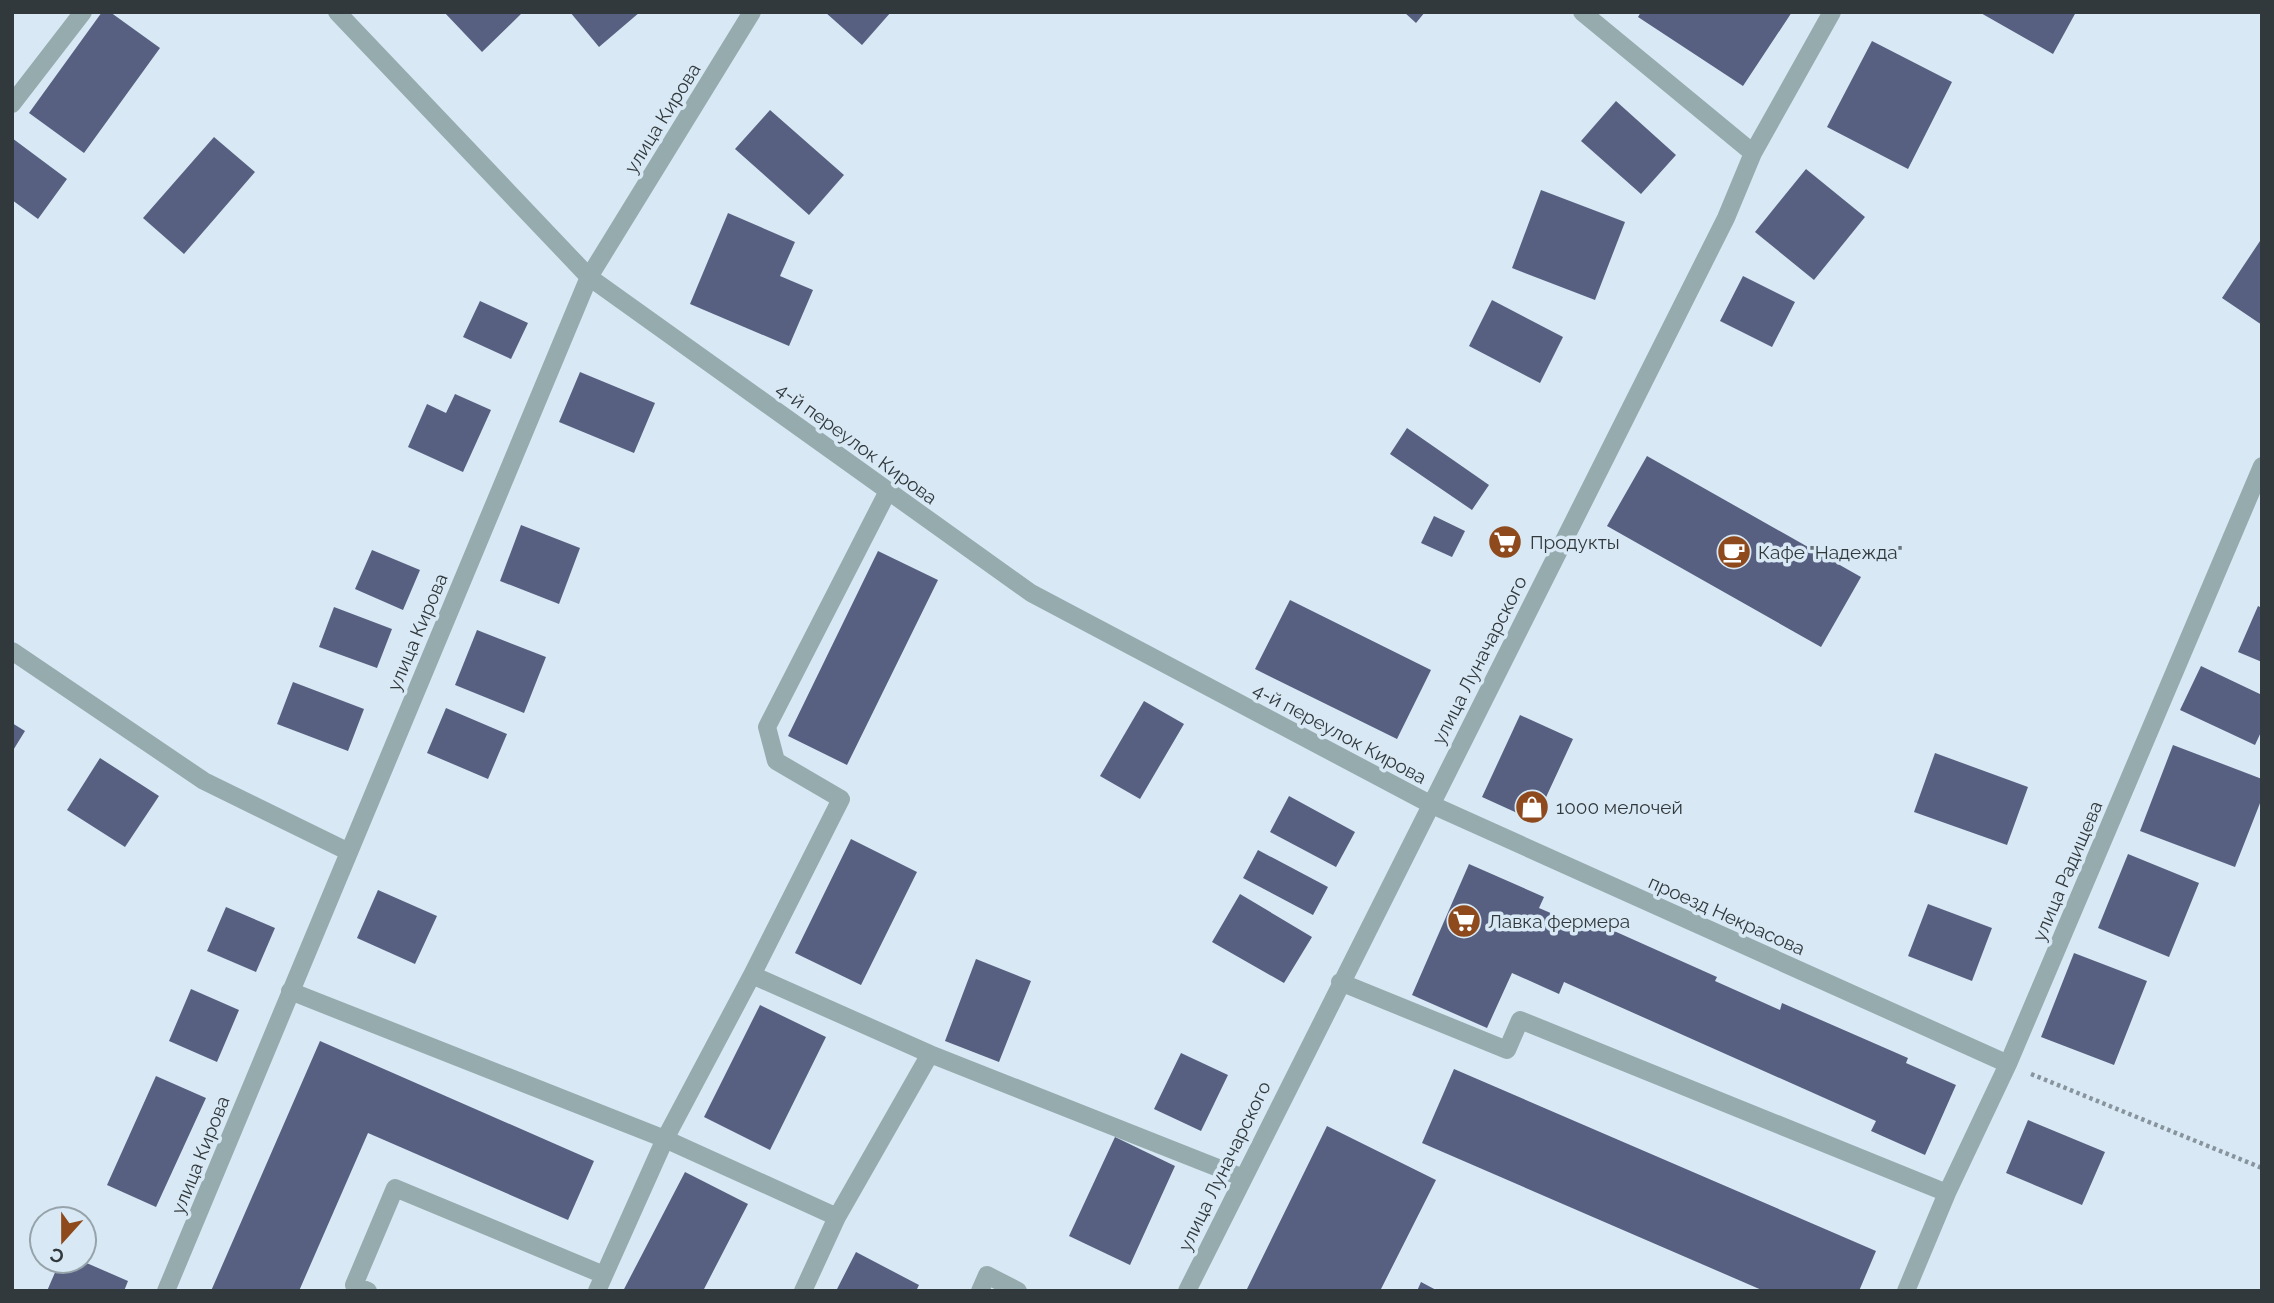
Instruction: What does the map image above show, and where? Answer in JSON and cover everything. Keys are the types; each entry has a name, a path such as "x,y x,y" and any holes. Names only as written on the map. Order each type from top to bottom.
{"street":[{"path":"12,104 83,12"},
{"name":"4-й переулок Кирова","path":"337,12 589,277 1031,593 1430,804"},
{"name":"улица Кирова","path":"166,1291 347,851 589,277 752,12"},
{"path":"1582,12 1753,153"},
{"name":"улица Луначарского","path":"1186,1291 1241,1177 1726,218 1753,153 1832,12"},
{"name":"улица Радищева","path":"1906,1291 1947,1193 2008,1064 2262,466"},
{"path":"368,1291 355,1285 395,1188 601,1283 665,1139 841,799 776,761 767,727 888,491"},
{"path":"12,651 204,781 347,851"},
{"name":"проезд Некрасова","path":"1430,804 2008,1064"},
{"path":"752,975 930,1054 1241,1177"},
{"path":"1340,982 1507,1051 1520,1020 1947,1193"},
{"path":"290,991 665,1139 837,1217"},
{"path":"803,1291 837,1217 930,1054"},
{"path":"979,1291 987,1275 1018,1291"}],"path":[{"path":"2008,1064 2262,1168"}],"building":[{"path":"102,12 110,12 160,48 84,153 29,113"},
{"path":"444,12 523,12 482,52"},
{"path":"570,12 640,12 599,47"},
{"path":"825,12 891,12 862,45"},
{"path":"1404,12 1425,12 1416,23"},
{"path":"1641,12 1792,12 1743,86 1638,17"},
{"path":"1979,12 2076,12 2053,54"},
{"path":"1872,41 1952,82 1908,169 1827,127"},
{"path":"1616,101 1676,155 1641,194 1581,141"},
{"path":"770,110 844,175 809,215 735,149"},
{"path":"214,137 255,172 184,254 143,218"},
{"path":"12,138 67,179 38,219 12,200"},
{"path":"1806,169 1865,217 1814,280 1755,232"},
{"path":"1541,190 1625,222 1595,300 1512,268"},
{"path":"728,213 795,242 780,276 813,290 789,346 690,304"},
{"path":"2260,241 2262,243 2262,325 2222,298"},
{"path":"1743,276 1795,302 1772,347 1720,321"},
{"path":"1492,300 1563,337 1540,383 1469,346"},
{"path":"480,301 528,323 511,359 463,337"},
{"path":"580,372 655,403 634,453 559,422"},
{"path":"455,394 491,410 463,472 408,447 427,404 446,413"},
{"path":"1407,428 1489,485 1472,510 1390,454"},
{"name":"Кафе \"Надежда\"","path":"1647,456 1861,577 1821,647 1607,526"},
{"path":"1434,516 1465,531 1452,557 1421,543"},
{"path":"521,525 580,548 559,604 500,581"},
{"path":"372,550 420,570 403,610 355,589"},
{"path":"878,551 938,580 847,765 788,736"},
{"path":"1290,600 1431,670 1397,739 1255,669"},
{"path":"2258,606 2262,608 2262,662 2238,652"},
{"path":"334,607 392,629 377,668 319,647"},
{"path":"477,630 546,657 524,713 455,685"},
{"path":"2201,666 2262,695 2262,730 2255,745 2180,710"},
{"path":"293,682 364,709 348,751 277,724"},
{"path":"1144,701 1184,724 1140,799 1100,776"},
{"path":"446,708 507,734 488,779 427,753"},
{"path":"1520,715 1573,739 1535,821 1482,797"},
{"path":"12,723 25,731 12,752"},
{"path":"2173,745 2262,779 2262,798 2235,867 2140,831"},
{"path":"1935,753 2028,787 2007,845 1914,812"},
{"path":"100,758 159,796 125,847 67,810"},
{"path":"1289,796 1355,832 1336,867 1270,832"},
{"path":"851,839 917,872 861,985 795,953"},
{"path":"1258,850 1328,887 1313,915 1243,878"},
{"path":"2128,854 2199,883 2169,957 2098,928"},
{"path":"1469,864 1544,897 1539,908 1590,930 1594,922 1717,977 1715,981 1780,1010 1782,1003 1908,1058 1906,1063 1956,1085 1925,1155 1871,1131 1876,1121 1564,982 1559,994 1512,973 1487,1028 1412,995"},
{"path":"378,890 437,916 415,964 357,938"},
{"path":"1240,894 1312,937 1284,983 1212,942"},
{"path":"1928,904 1992,928 1972,981 1908,956"},
{"path":"226,907 275,928 256,972 207,951"},
{"path":"2074,953 2147,981 2114,1065 2041,1037"},
{"path":"976,959 1031,981 999,1062 945,1041"},
{"path":"191,989 239,1010 217,1062 169,1041"},
{"path":"760,1005 826,1037 770,1150 704,1117"},
{"path":"320,1041 594,1161 568,1220 368,1133 299,1291 211,1291"},
{"path":"1181,1053 1228,1075 1201,1131 1154,1109"},
{"path":"1454,1069 1876,1251 1859,1291 1764,1291 1422,1143"},
{"path":"156,1076 206,1098 156,1207 107,1185"},
{"path":"2028,1120 2105,1152 2082,1205 2006,1173"},
{"path":"1327,1126 1436,1180 1380,1291 1246,1291"},
{"path":"1115,1137 1175,1166 1130,1265 1069,1236"},
{"path":"685,1172 748,1204 703,1291 623,1291"},
{"path":"856,1252 919,1285 916,1291 836,1291"},
{"path":"98,1268 128,1281 124,1291 47,1291 54,1275 98,1275"},
{"path":"1421,1282 1438,1291 1417,1291"}],"place":[{"name":"Продукты","path":"1505,542"},
{"name":"Кафе \"Надежда\"","path":"1734,552"},
{"name":"1000 мелочей","path":"1532,807"},
{"name":"Лавка фермера","path":"1464,921"}]}
